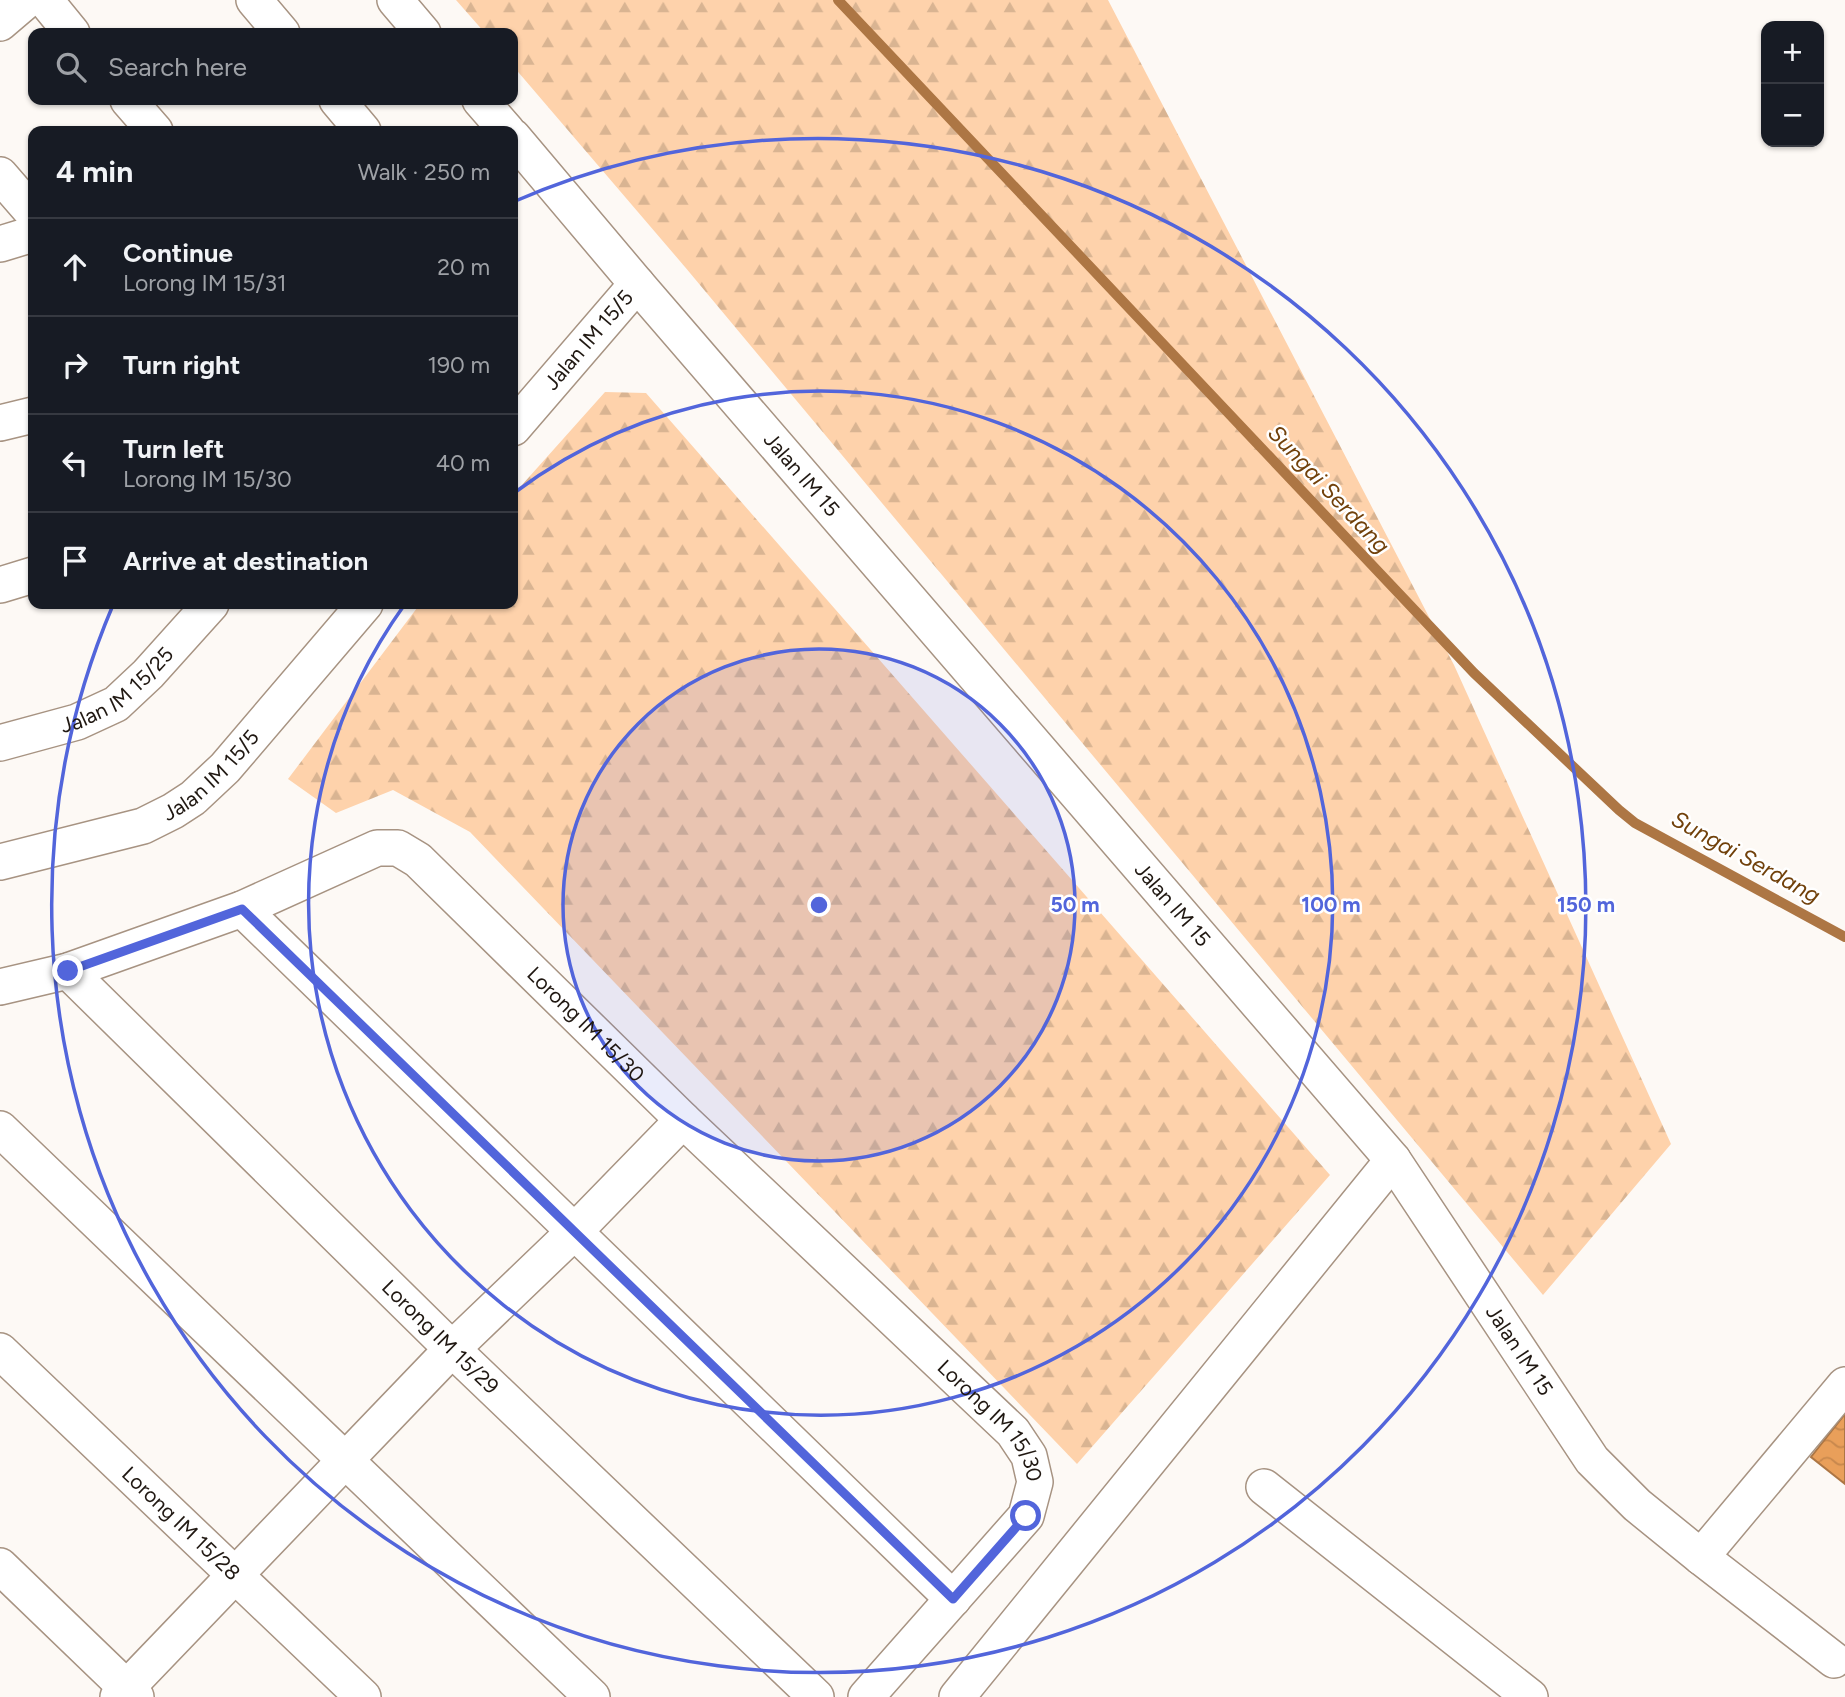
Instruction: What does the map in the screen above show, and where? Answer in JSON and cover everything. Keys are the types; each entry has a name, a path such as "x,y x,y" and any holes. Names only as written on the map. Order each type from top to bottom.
{"street":[{"path":"0,23 27,0"},
{"path":"45,0 68,28"},
{"path":"254,0 278,28"},
{"path":"395,0 419,28"},
{"path":"132,105 151,126"},
{"path":"341,105 359,126"},
{"path":"485,105 503,126"},
{"name":"Jalan IM 15","path":"518,143 1393,1160 1591,1460 1630,1499 1834,1660"},
{"path":"0,175 28,207"},
{"path":"0,244 28,236"},
{"name":"Jalan IM 15/5","path":"518,422 637,284"},
{"path":"0,423 28,416"},
{"path":"0,585 28,577"},
{"name":"Jalan IM 15/25","path":"0,743 77,722 116,704 148,674 206,609"},
{"name":"Jalan IM 15/5","path":"0,862 143,826 193,798 225,768 361,609"},
{"name":"Lorong IM 15/30","path":"0,987 68,971 242,909 377,848 398,848 418,860 683,1120 1013,1432 1029,1456 1035,1482 1026,1516 953,1599"},
{"path":"242,909 953,1599 866,1697"},
{"name":"Lorong IM 15/29","path":"68,971 452,1349 816,1697"},
{"path":"0,1566 127,1694 235,1575 452,1349 575,1232 683,1120"},
{"path":"0,1129 592,1697"},
{"path":"957,1697 1393,1160"},
{"name":"Lorong IM 15/28","path":"0,1351 363,1697"},
{"path":"1701,1557 1845,1385"},
{"path":"1264,1487 1530,1697"}],"green space":[{"path":"456,0 1108,0 1454,665 1671,1144 1543,1295 685,267 518,72 518,28 481,28"},
{"path":"605,392 646,393 1330,1175 1077,1464 470,832 393,790 336,813 288,779 416,609 518,609 518,489"}],"water":[{"path":"1845,1414 1845,1484 1811,1457"}],"waterway":[{"name":"Sungai Serdang","path":"838,0 1474,673 1619,810 1635,823 1845,937"}],"route":[{"path":"68,971 242,909 953,1599 1026,1516"}]}
